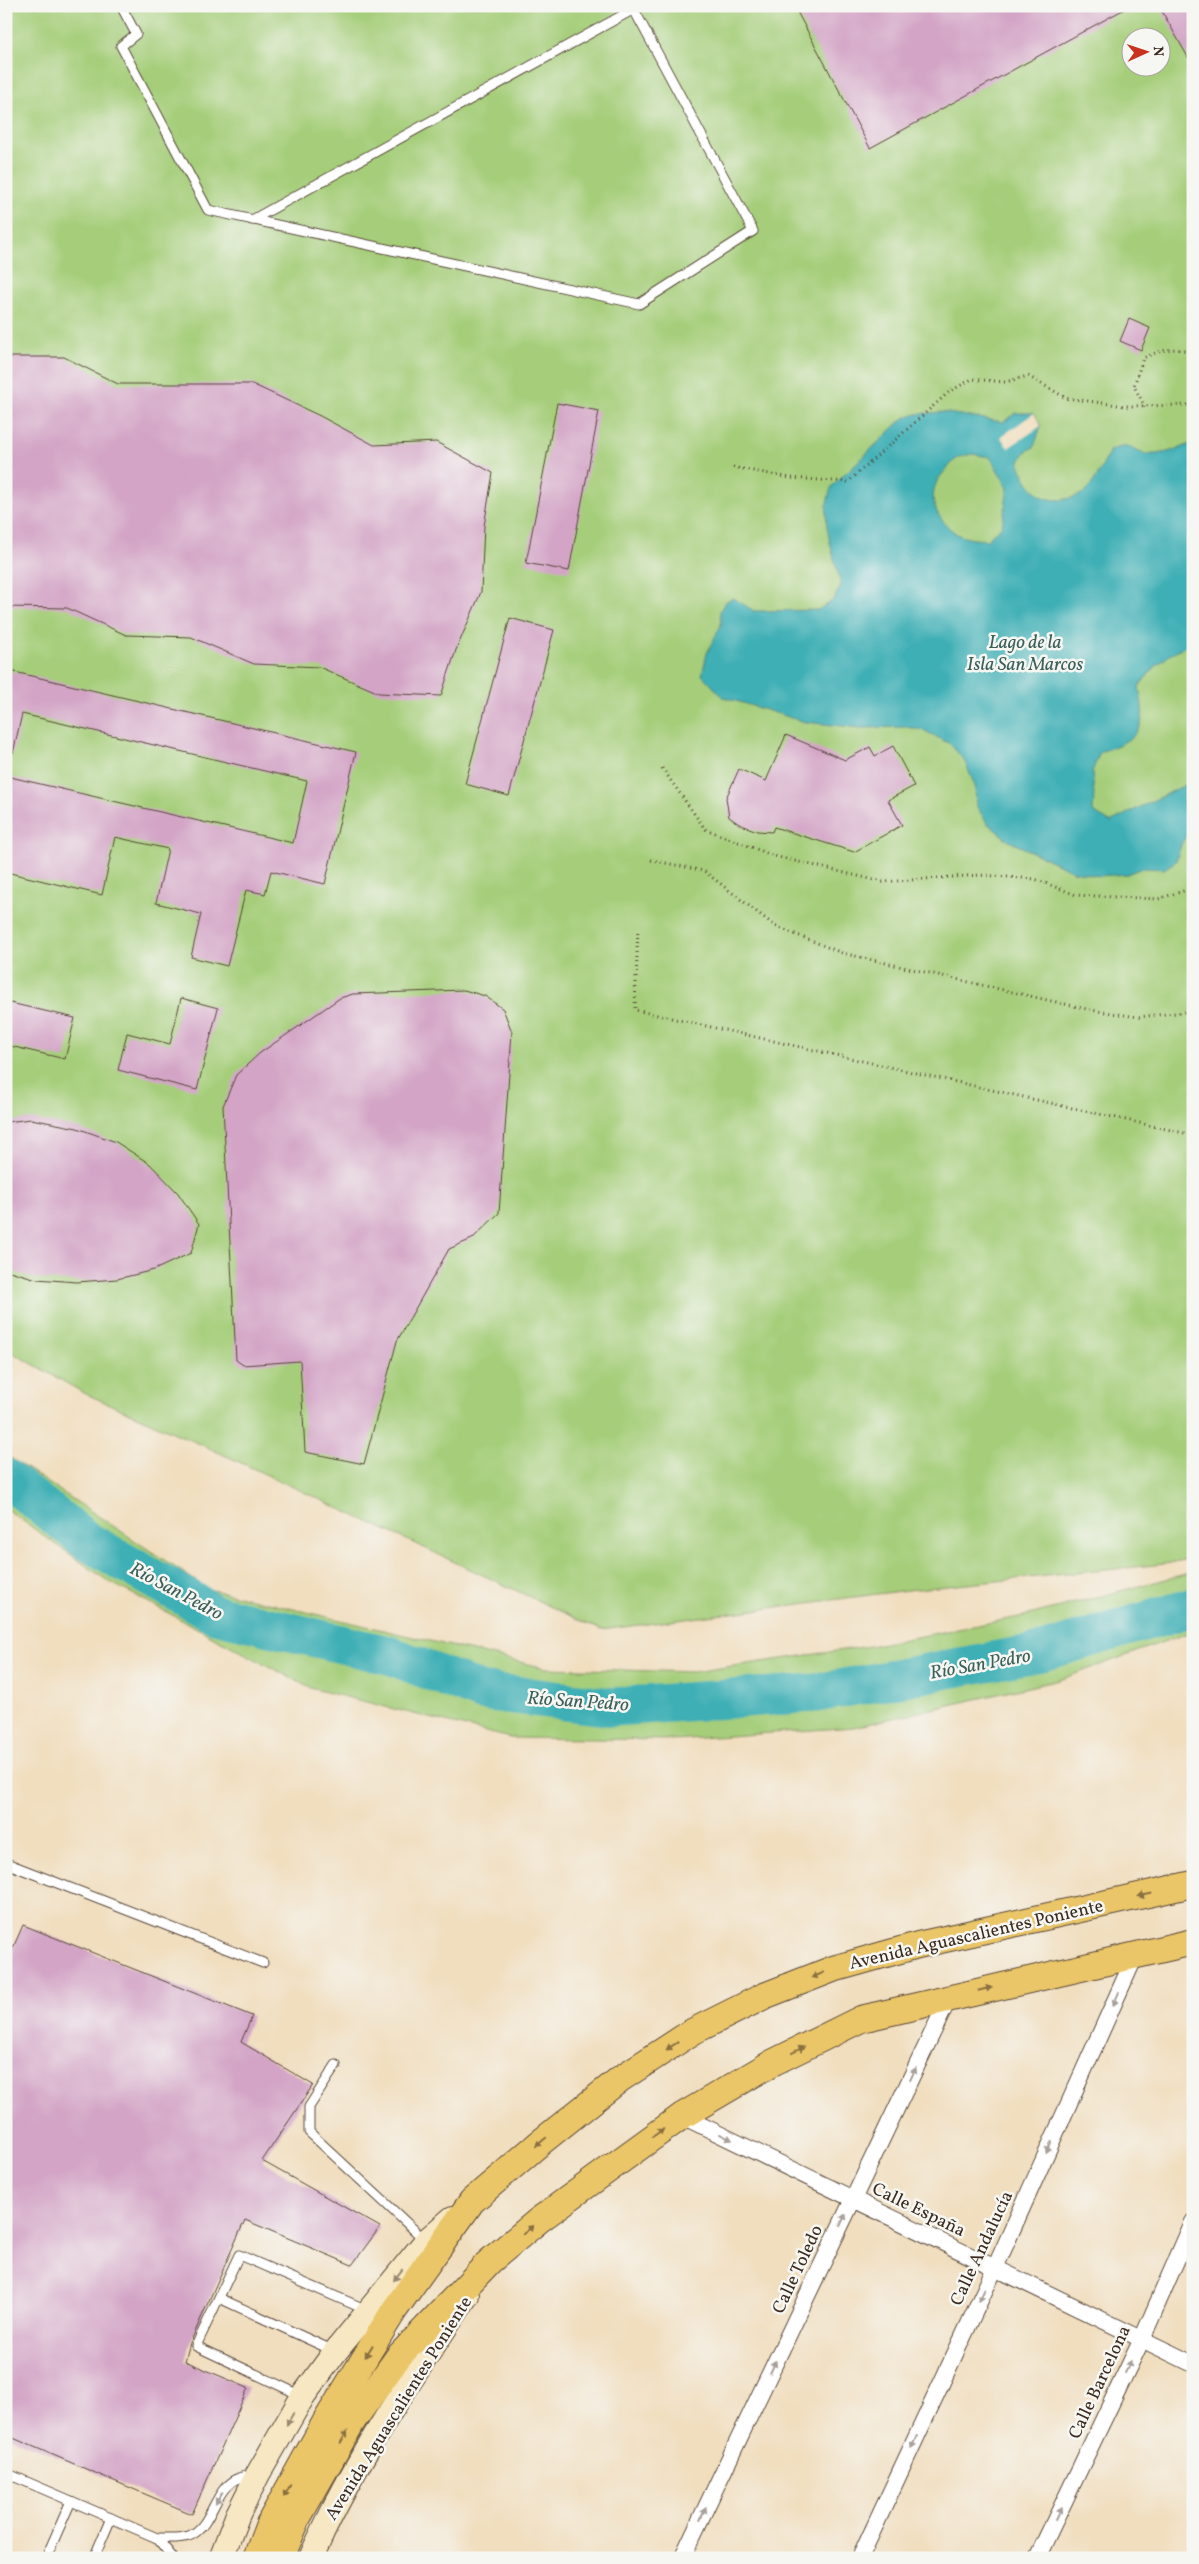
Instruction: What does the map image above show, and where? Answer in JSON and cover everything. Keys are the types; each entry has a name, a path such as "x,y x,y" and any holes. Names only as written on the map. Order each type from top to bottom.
{"main road":[{"name":"Avenida Aguascalientes Poniente","path":"256,2558 269,2524 382,2310 470,2204 540,2142 620,2079 692,2032 764,1996 833,1969 918,1944 1193,1884"},
{"name":"Avenida Aguascalientes Poniente","path":"281,2558 298,2517 352,2422 399,2356 490,2261 563,2202 682,2116 772,2063 861,2019 1193,1942"}],"street":[{"name":"Calle Andalucía","path":"860,2558 995,2268 1136,1954"},
{"name":"Calle Toledo","path":"682,2558 949,1998"},
{"name":"Calle España","path":"682,2116 1193,2364"},
{"name":"Avenida Aguascalientes Poniente","path":"221,2558 238,2514 258,2474 303,2396 335,2352 382,2310 426,2241 470,2204"},
{"name":"Calle Barcelona","path":"1037,2558 1142,2339 1193,2222"},
{"name":"Avenida Aguascalientes Poniente","path":"312,2558 324,2529 376,2436 490,2261"}],"lane":[{"path":"124,7 136,34 121,46 208,210 252,220 639,304 753,231 633,8 252,220"},
{"path":"6,1863 263,1963"},
{"path":"336,2065 310,2107 309,2132 426,2241"},
{"path":"303,2396 196,2346 239,2255 382,2310"},
{"path":"219,2298 335,2352"},
{"path":"6,2473 157,2538 189,2536 204,2525 226,2487 238,2478 258,2474"},
{"path":"46,2558 71,2501"},
{"path":"94,2558 111,2518"},
{"path":"157,2538 173,2558"}],"path":[{"path":"1145,407 1134,386 1143,358 1162,350 1175,348 1193,352"},
{"path":"733,467 791,478 848,482 950,392 972,379 1005,382 1028,376 1066,398 1125,406 1193,405"},
{"path":"662,768 705,829 774,856 883,882 980,875 1035,879 1076,895 1158,899 1193,888"},
{"path":"651,860 704,871 775,926 842,953 1091,1010 1138,1017 1185,1012 1193,1018"},
{"path":"638,927 635,1010 1193,1135"}],"green space":[{"path":"6,6 1193,6 1193,1558 1165,1564 908,1590 601,1630 209,1448 84,1393 6,1349"},
{"path":"6,1455 208,1589 545,1668 693,1672 870,1646 1029,1615 1193,1572 1193,1631 1059,1680 854,1727 674,1740 510,1738 310,1688 108,1581 6,1509"}],"water":[{"name":"Lago de la Isla San Marcos","path":"942,412 1003,422 1016,413 1034,413 1041,426 1034,447 1025,452 1019,464 1026,479 1036,492 1049,499 1057,500 1074,497 1087,490 1097,476 1110,450 1127,447 1141,453 1158,454 1178,449 1193,442 1193,642 1162,661 1144,679 1139,687 1142,713 1138,730 1124,742 1100,752 1092,772 1093,812 1110,822 1193,781 1193,828 1182,842 1176,861 1164,869 1142,868 1127,874 1099,876 1073,871 1009,841 987,823 976,805 975,786 964,760 950,744 925,731 907,727 861,728 805,722 723,697 702,675 707,653 721,625 720,611 725,602 733,598 754,611 818,610 833,600 841,586 831,549 827,523 828,498 832,486 904,418 917,414","holes":["972,454 990,457 1008,488 1002,526 987,540 961,536 947,525 937,511 933,495 935,487 944,472 958,458"]}],"pier":[{"path":"1034,413 1041,426 1008,448 1001,437"}],"building":[{"path":"794,6 1130,6 870,148"},
{"path":"1159,6 1193,6 1193,66 1172,28"},
{"path":"1129,319 1150,328 1141,350 1120,341"},
{"path":"6,357 64,357 118,384 252,384 320,416 374,445 436,442 493,473 484,526 481,592 456,650 441,696 379,693 319,667 254,664 191,637 126,635 67,608 6,607"},
{"path":"557,403 599,411 569,571 526,563"},
{"path":"510,618 554,630 509,796 465,784"},
{"path":"6,670 356,752 325,884 271,871 265,894 246,890 227,966 191,957 201,914 156,903 168,849 115,837 102,895 6,872 6,776 293,843 307,781 22,714 13,753 6,752"},
{"path":"786,735 845,760 870,747 875,756 893,746 914,786 888,800 902,825 854,852 774,827 772,832 757,831 739,824 729,817 726,798 739,769 766,781"},
{"path":"464,990 485,996 503,1009 512,1032 499,1213 472,1239 449,1249 397,1341 364,1464 305,1452 300,1361 243,1365 236,1360 223,1106 236,1075 260,1053 340,998 353,994"},
{"path":"181,998 218,1008 197,1090 118,1070 127,1033 170,1044"},
{"path":"6,1002 75,1018 65,1059 6,1045"},
{"path":"31,1119 77,1128 116,1142 150,1164 178,1193 199,1224 191,1253 154,1270 117,1279 77,1282 37,1279 6,1270 6,1122"},
{"path":"23,1925 252,2016 241,2042 313,2085 262,2161 380,2227 352,2265 245,2220 190,2343 185,2361 248,2388 192,2514 6,2435 6,1964"}],"waterway":[{"name":"Río San Pedro","path":"6,1478 87,1541 215,1614 392,1656 480,1691 613,1707 816,1693 1042,1652 1193,1607"}]}
